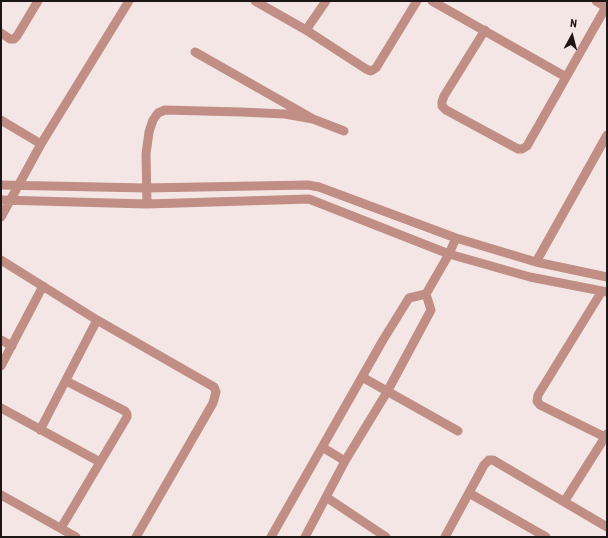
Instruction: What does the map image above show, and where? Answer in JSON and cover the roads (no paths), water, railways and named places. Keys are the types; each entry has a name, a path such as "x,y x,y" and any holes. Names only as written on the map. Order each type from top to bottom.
{"street":[{"path":"1,33 10,39 14,39 38,1"},
{"path":"1,218 40,144 128,1"},
{"path":"255,1 306,30 366,69 372,71 376,68 418,1"},
{"path":"306,30 326,1"},
{"path":"432,1 566,77"},
{"path":"485,30 444,96 442,106 446,110 518,149 522,149 527,146 606,7 596,1"},
{"path":"195,52 313,119 344,131"},
{"path":"147,204 146,154 149,132 153,120 158,113 164,110 285,114 313,119"},
{"path":"1,120 40,144"},
{"path":"536,262 607,135"},
{"path":"1,185 146,188 314,186 456,238 536,262 607,277"},
{"path":"1,200 147,204 309,199 449,254 530,277 605,291 538,395 537,401 540,405 606,435 564,502"},
{"path":"271,537 383,340 409,298 426,294 449,254 456,238"},
{"path":"1,260 97,320 214,387 216,392 213,403 136,537"},
{"path":"1,366 43,286"},
{"path":"305,537 345,461 388,392 431,310 426,294"},
{"path":"40,430 97,320"},
{"path":"1,340 12,346"},
{"path":"362,377 458,431"},
{"path":"61,528 127,417 125,411 66,381"},
{"path":"1,408 100,462"},
{"path":"322,447 345,461"},
{"path":"445,537 484,465 489,460 493,460 607,527"},
{"path":"469,493 546,537"},
{"path":"1,495 76,537"},
{"path":"326,498 386,537"}]}
